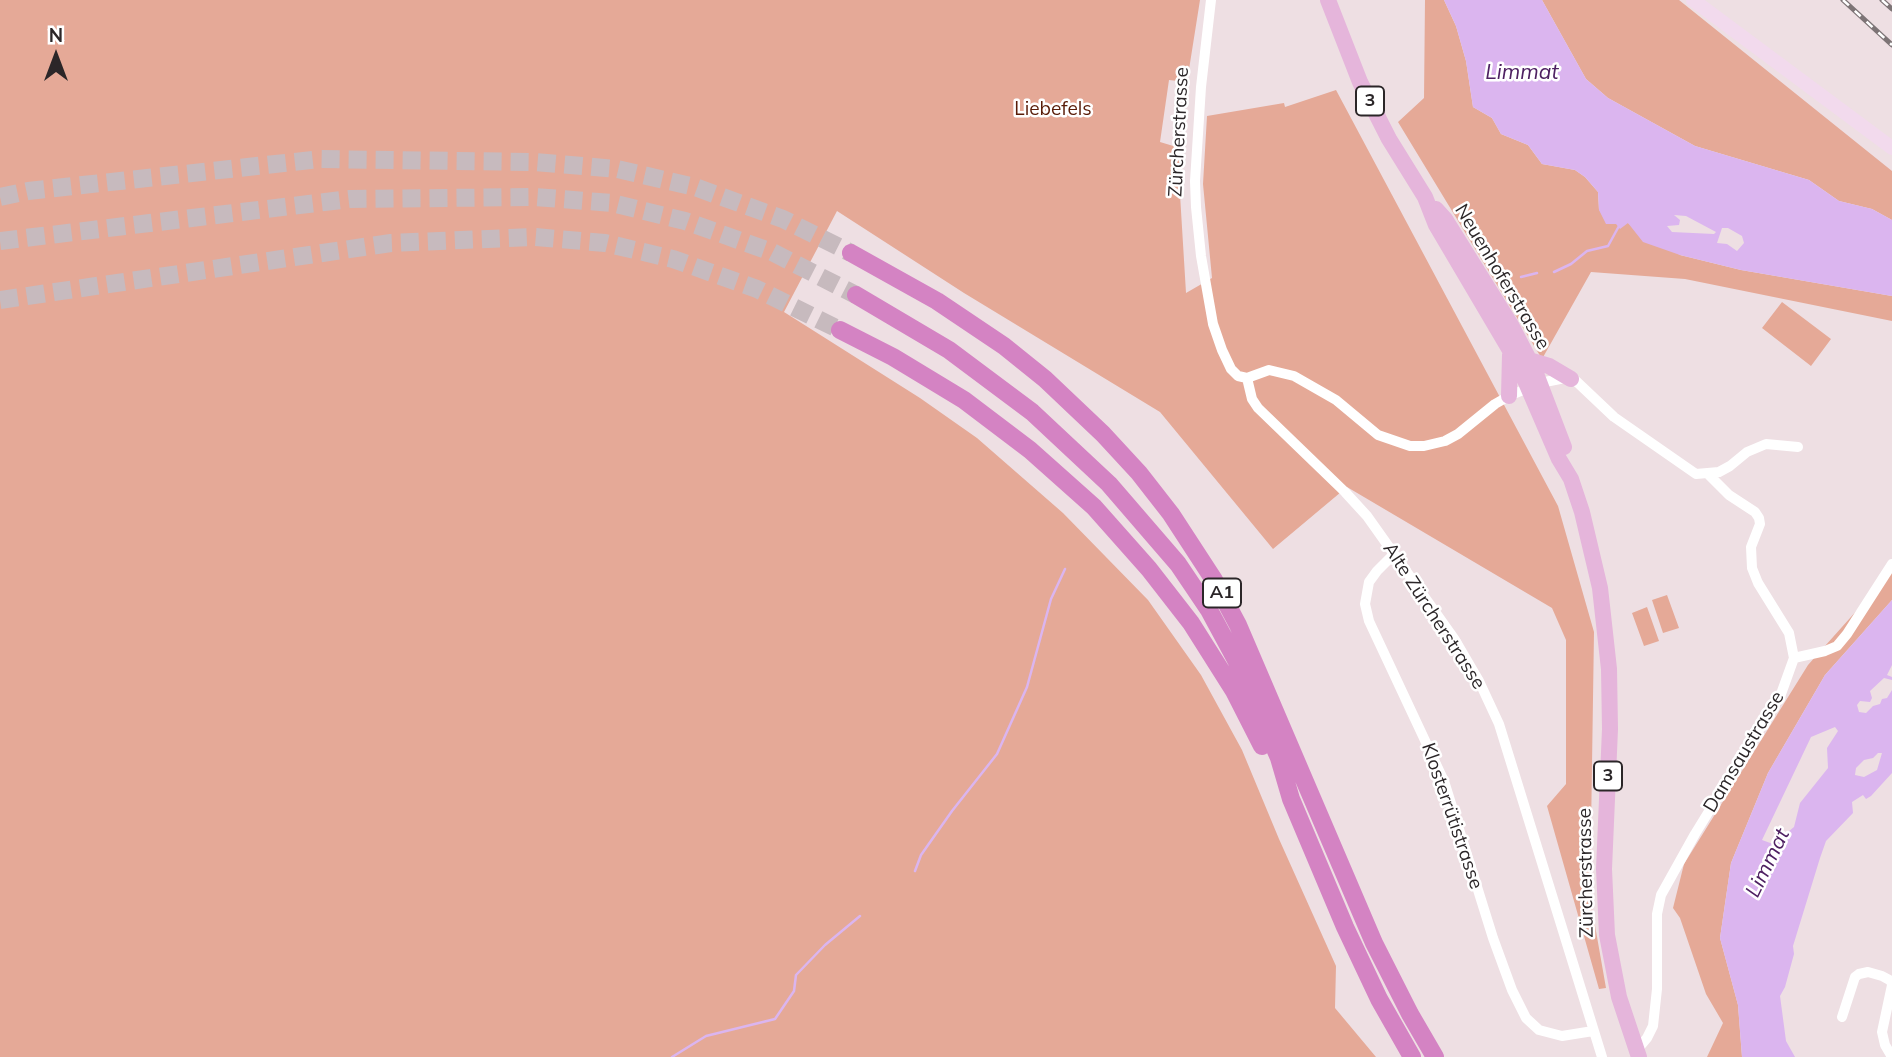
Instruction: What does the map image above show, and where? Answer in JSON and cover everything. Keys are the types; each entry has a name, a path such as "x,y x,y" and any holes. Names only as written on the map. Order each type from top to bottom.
{"highway":[{"name":"A1","path":"851,253 948,308 1004,346 1045,379 1104,434 1171,514 1214,580 1238,625 1374,943 1410,1014 1436,1057"},
{"name":"A1","path":"856,295 938,343 1012,396 1081,456 1144,522 1194,587 1228,643 1279,758 1292,799 1362,963 1412,1057"},
{"name":"A1","path":"839,330 917,371 986,416 1051,467 1113,527 1149,569 1206,645 1292,799"}],"main road":[{"name":"Neuenhoferstrasse","path":"1328,0 1360,82 1389,139 1424,197 1436,225 1534,385"},
{"path":"1693,0 1892,148"},
{"name":"Neuenhoferstrasse","path":"1424,197 1445,219 1499,304 1529,360 1534,385"},
{"path":"1509,396 1510,349"},
{"path":"1529,360 1549,366 1571,379"},
{"name":"Zürcherstrasse","path":"1534,385 1559,459 1571,479 1594,556 1606,631 1610,714 1604,902 1615,983 1638,1054"}],"street":[{"name":"Zürcherstrasse","path":"1210,0 1201,87 1196,207 1213,324 1231,369 1238,376 1247,378"},
{"path":"1247,378 1269,370 1294,376 1336,400 1378,435 1410,446 1431,445 1452,438 1509,396 1534,385 1571,379 1581,384 1614,417 1696,474 1719,472 1747,452 1766,444 1798,447"},
{"name":"Alte Zürcherstrasse","path":"1247,378 1252,398 1258,408 1367,516 1470,664 1499,724 1602,1057"},
{"path":"1708,474 1759,518 1760,524 1751,547 1752,568 1758,583 1789,633 1794,658 1837,646 1892,564"},
{"name":"Klosterrütistrasse","path":"1394,554 1369,582 1365,604 1367,612 1444,781 1512,990 1526,1018 1539,1030 1562,1035 1593,1031"},
{"name":"Damsaustrasse","path":"1638,1054 1653,1026 1657,989 1657,914 1661,895 1781,694 1794,658"},
{"path":"1842,1017 1855,977 1859,974 1868,972 1891,981 1882,1032 1892,1057"}],"green space":[{"name":"Liebefels","path":"0,0 1200,0 1187,82 1169,80 1160,142 1180,148 1179,178 1186,293 1212,278 1203,184 1207,116 1284,103 1285,107 1336,90 1558,506 1594,632 1590,897 1606,988 1599,989 1547,806 1566,784 1566,640 1552,608 1347,487 1273,549 1160,412 964,293 837,211 784,312 920,398 977,438 1063,513 1148,600 1201,675 1242,750 1336,966 1335,1008 1376,1057 0,1057"},
{"path":"1425,0 1444,0 1456,26 1466,61 1473,107 1492,118 1501,134 1528,145 1542,164 1575,170 1585,177 1598,192 1599,210 1628,223 1680,255 1741,270 1892,296 1892,321 1685,279 1591,272 1542,359 1398,122 1424,98"},
{"path":"1542,0 1679,0 1892,171 1892,220 1872,209 1839,201 1809,180 1695,146 1608,98 1586,79"},
{"path":"1782,302 1831,339 1811,366 1762,328"},
{"path":"1892,571 1892,600 1825,675 1768,773 1731,863 1720,938 1738,1005 1742,1057 1707,1057 1723,1023 1706,994 1680,918 1673,908 1684,864 1808,665"},
{"path":"1667,595 1679,628 1663,633 1652,600"},
{"path":"1647,607 1659,641 1644,646 1632,613"}],"water":[{"name":"Limmat","path":"1444,0 1542,0 1586,79 1608,98 1695,146 1809,180 1839,201 1872,209 1892,220 1892,296 1741,270 1680,255 1643,242 1628,223 1620,229 1616,224 1606,224 1599,210 1598,192 1585,177 1575,170 1542,164 1528,145 1501,134 1492,118 1473,107 1466,61 1456,26","holes":["1674,215 1686,216 1716,232 1672,232 1667,226 1679,225 1680,220","1722,228 1728,228 1742,236 1744,243 1737,251 1727,244 1717,243"]},
{"name":"Limmat","path":"1892,600 1892,665 1887,675 1892,677 1892,680 1884,678 1870,691 1870,702 1860,701 1857,705 1859,712 1866,713 1887,698 1892,690 1892,773 1871,796 1866,799 1863,795 1852,802 1853,813 1826,841 1820,858 1793,946 1794,954 1785,987 1780,996 1786,1041 1795,1057 1742,1057 1738,1005 1720,938 1731,863 1768,773 1825,675","holes":["1835,727 1838,731 1827,748 1828,768 1800,803 1794,827 1773,844 1762,840 1811,737","1882,753 1877,770 1864,777 1855,775 1856,768 1864,760 1873,758"]}],"waterway":[{"path":"1554,272 1571,264 1587,251 1608,246 1619,226"},
{"path":"1521,277 1537,273"},
{"path":"915,871 921,855 997,754 1027,687 1051,599 1065,569"},
{"path":"672,1057 706,1036 775,1019 794,991 796,975 825,945 860,916"}],"tunnel":[{"path":"0,197 28,191 321,159 535,162 617,169 695,187 783,219 851,253"},
{"path":"0,241 350,199 535,197 612,203 685,221 772,252 856,295"},
{"path":"0,300 391,243 535,237 605,243 673,259 757,289 840,330"}],"railway":[{"path":"1843,0 1892,45"},
{"path":"1882,0 1892,9"}]}
